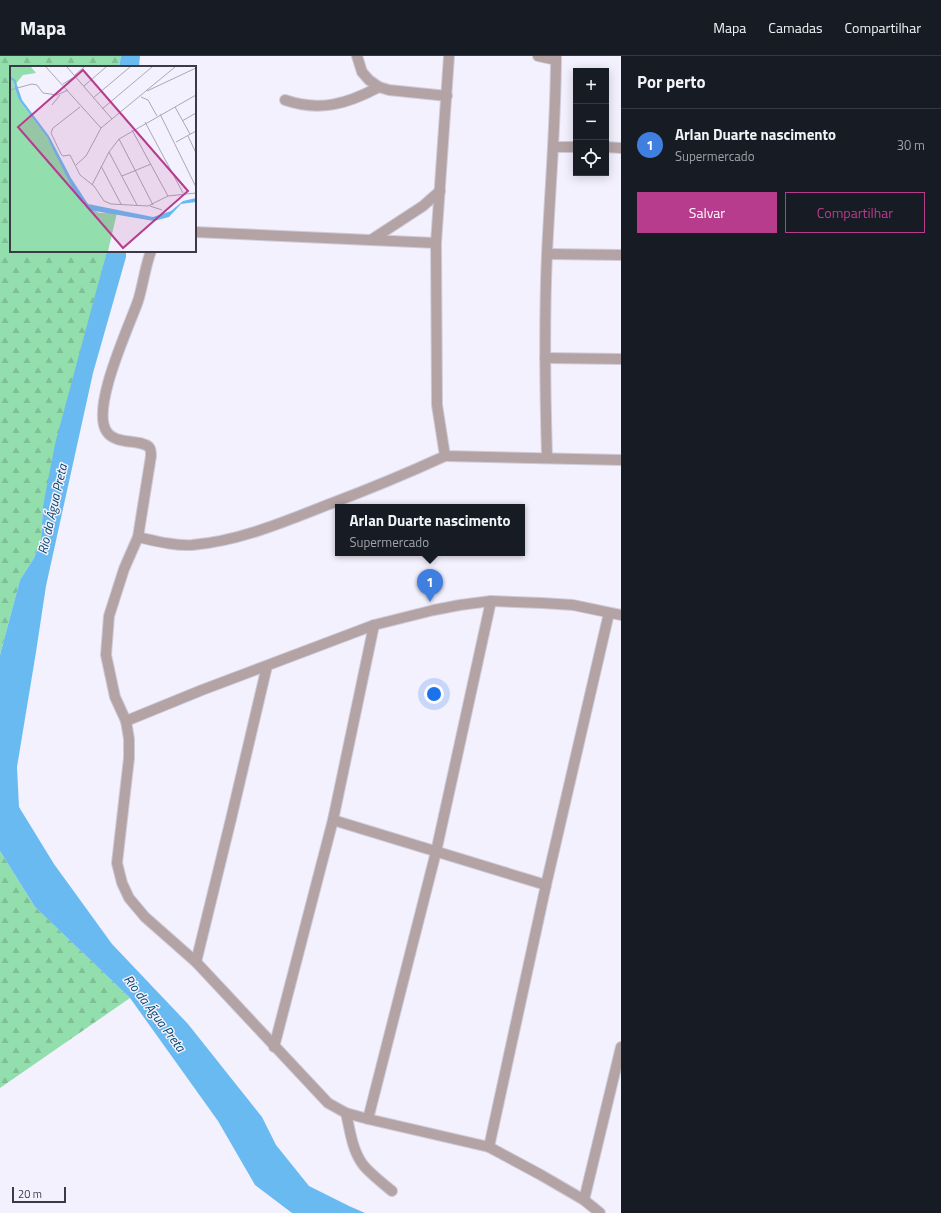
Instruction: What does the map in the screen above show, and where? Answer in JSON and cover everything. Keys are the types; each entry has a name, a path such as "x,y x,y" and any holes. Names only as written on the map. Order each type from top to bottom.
{"street":[{"path":"357,56 362,72 369,80 379,87 389,90 446,96"},
{"path":"445,456 437,405 436,243 449,56"},
{"path":"538,56 556,58 554,147 547,254 545,358 547,457"},
{"path":"285,100 314,107 330,105 362,96 379,87"},
{"path":"554,147 573,147"},
{"path":"609,148 621,148"},
{"path":"371,240 423,206 440,190"},
{"path":"196,232 436,243"},
{"path":"151,252 137,302 116,357 103,408 103,422 107,432 113,437 143,444 151,449 138,537 124,569 109,616 106,655 115,697 126,721 130,740 117,863 122,883 129,898 144,917 196,962 328,1103 346,1113 489,1147 584,1200 600,1213"},
{"path":"547,254 621,255"},
{"path":"545,358 621,360"},
{"path":"138,537 164,543 192,545 229,539 274,526 403,476 445,456 547,457 621,460"},
{"path":"126,721 374,624 440,608 491,601 572,605 621,615"},
{"path":"368,1119 436,852 491,601"},
{"path":"489,1147 546,885 609,613"},
{"path":"274,1046 333,820 374,624"},
{"path":"196,962 267,666"},
{"path":"333,820 546,885"},
{"path":"584,1200 621,1048"},
{"path":"346,1113 353,1145 363,1164 392,1191"}],"green space":[{"path":"0,56 121,56 119,66 10,66 10,252 107,252 43,506 41,539 34,558 20,580 0,655"},
{"path":"0,851 35,907 130,998 0,1088"}],"water":[{"path":"121,56 140,56 139,66 119,66"},
{"name":"Rio da Água Preta","path":"107,252 126,252 126,257 93,373 46,586 17,767 19,807 54,864 112,944 188,1024 262,1117 276,1145 309,1186 365,1213 292,1213 255,1185 218,1121 130,998 35,907 0,851 0,655 20,580 34,558 41,539 43,506 55,444"}],"place":[{"name":"Arlan Duarte nascimento","path":"430,602"}]}
